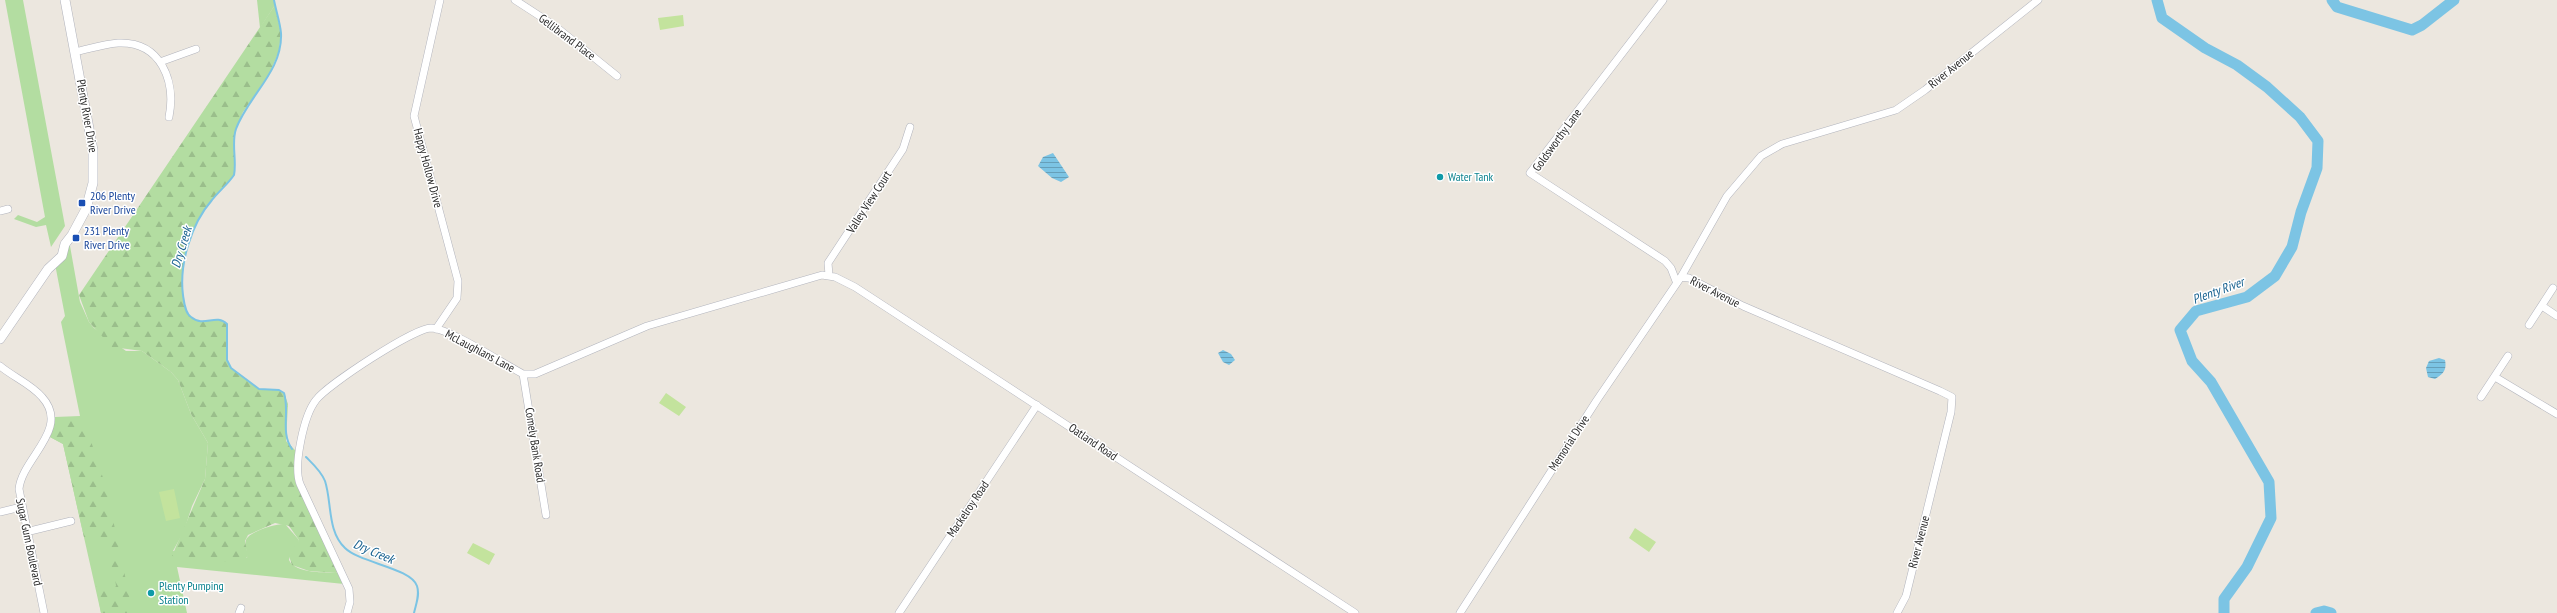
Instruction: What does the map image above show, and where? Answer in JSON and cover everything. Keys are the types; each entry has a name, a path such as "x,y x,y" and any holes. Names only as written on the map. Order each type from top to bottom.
{"street":[{"name":"Plenty River Drive","path":"0,339 3,330 48,269 62,256 65,244 75,230 90,197 94,165 66,0"},
{"name":"Happy Hollow Drive","path":"436,329 457,298 458,281 414,116 440,0"},
{"name":"Gellibrand Place","path":"515,0 555,26 617,76"},
{"name":"Goldsworthy Lane","path":"1663,0 1530,173 1665,261 1678,279"},
{"name":"River Avenue","path":"1678,279 1728,196 1761,156 1782,144 1896,110 1920,94 2038,0"},
{"path":"75,52 118,43 144,49 160,62 166,70 171,88 169,117"},
{"path":"160,62 196,49"},
{"name":"Valley View Court","path":"829,275 827,268 828,263 904,149 910,127"},
{"path":"0,211 8,209"},
{"name":"McLaughlans Lane","path":"347,613 350,597 347,586 298,477 297,462 310,412 315,400 323,392 406,337 427,329 436,329 523,374 542,372 647,326 816,276 829,275"},
{"name":"Oatland Road","path":"829,275 855,287 1355,613"},
{"name":"River Avenue","path":"1678,279 1689,278 1743,306 1940,391 1952,398 1951,412 1906,596 1896,613"},
{"name":"Memorial Drive","path":"1460,613 1678,279"},
{"path":"2529,325 2553,288"},
{"path":"2542,306 2557,316"},
{"name":"Plenty River Drive","path":"0,346 3,330"},
{"path":"2481,396 2508,356"},
{"name":"Sugar Gum Boulevard","path":"0,366 42,396 48,405 51,419 48,434 21,476 19,489 26,532 44,613"},
{"name":"Sugar Gum Boulevard","path":"0,369 14,376"},
{"name":"Comely Bank Road","path":"523,374 546,515"},
{"path":"2495,377 2557,414"},
{"name":"Mackelroy Road","path":"899,613 1037,405"},
{"path":"0,512 21,507"},
{"path":"26,532 71,521"}],"green space":[{"path":"5,0 23,0 65,226 51,247 46,225 36,227 14,219 18,215 37,222 45,217"},
{"path":"257,0 274,0 275,5 260,28"},
{"path":"275,5 281,33 279,51 269,75 243,112 235,131 234,175 205,210 193,232 188,245 183,270 183,295 186,310 191,317 201,321 219,320 227,324 227,360 231,368 259,389 279,390 284,393 288,404 286,441 297,452 296,478 338,572 336,573 309,571 292,565 289,556 299,540 289,526 275,523 248,535 245,541 248,556 242,563 172,556 205,479 208,443 191,414 178,380 171,372 142,351 112,347 89,322 79,295"},
{"path":"683,15 684,26 660,30 658,18"},
{"path":"67,245 70,246 80,302 89,322 94,328 126,351 142,351 171,372 178,380 191,414 208,443 205,479 192,506 184,531 173,551 247,558 246,540 248,537 257,531 276,525 285,524 299,540 289,560 292,565 304,570 339,573 344,584 177,567 187,613 101,613 63,444 50,437 55,417 80,416 61,322 65,316 55,264"},
{"path":"666,393 686,407 679,416 659,403"},
{"path":"55,417 77,419 87,429 106,487 133,613 101,613 96,585 102,582 112,591 116,586 114,576 108,556 100,541 94,538 84,537 63,444 50,437"},
{"path":"174,489 180,518 166,521 159,492"},
{"path":"1635,528 1656,542 1649,552 1629,538"},
{"path":"473,543 495,554 489,565 467,553"}],"water":[{"path":"1053,153 1069,177 1061,182 1052,178 1038,166 1043,157"},
{"path":"1223,350 1231,354 1235,360 1229,365 1223,362 1218,353"},
{"path":"2439,358 2445,360 2444,371 2435,379 2428,377 2426,368 2429,361"}],"waterway":[{"name":"Dry Creek","path":"274,0 280,25 280,47 271,71 248,105 236,129 234,140 234,175 212,200 198,221 193,232 185,258 182,283 184,304 191,317 201,321 219,320 227,324 227,360 231,368 259,389 279,390 284,393 286,400 286,429 288,442 292,449"},
{"name":"Plenty River","path":"2157,0 2162,18 2205,48 2237,65 2267,87 2300,117 2318,141 2317,168 2301,212 2292,247 2275,276 2247,297 2196,311 2180,330 2192,361 2211,382 2269,482 2271,518 2247,567 2224,599 2224,613"},
{"name":"Plenty River","path":"2332,0 2337,7 2412,30 2422,25 2454,0"},
{"name":"Dry Creek","path":"306,457 319,471 325,481 333,525 339,541 352,553 396,570 413,580 417,586 418,593 414,613"},
{"name":"Plenty River","path":"2316,613 2324,611 2331,613"}],"place":[{"name":"Water Tank","path":"1440,177"},
{"name":"206 Plenty River Drive","path":"82,203"},
{"name":"231 Plenty River Drive","path":"76,238"},
{"name":"Plenty Pumping Station","path":"151,593"}]}
